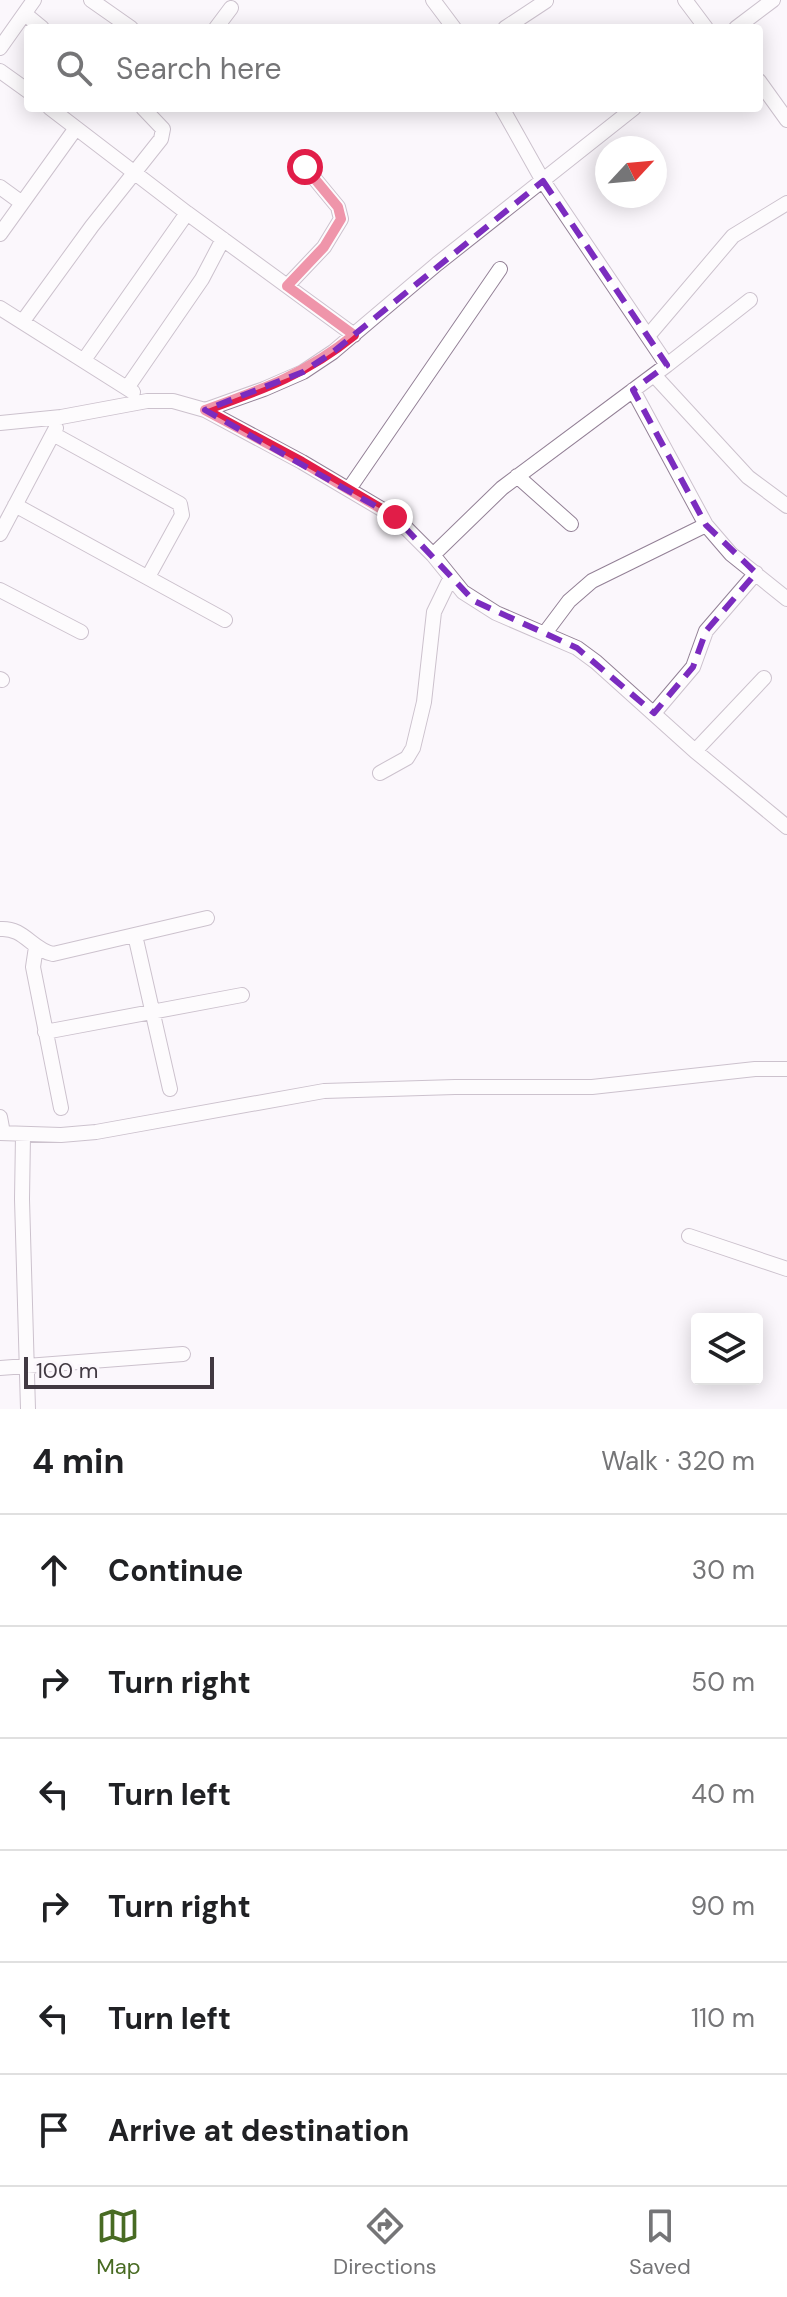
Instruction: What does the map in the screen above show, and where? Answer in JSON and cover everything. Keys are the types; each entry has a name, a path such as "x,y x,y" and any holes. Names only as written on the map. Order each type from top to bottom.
{"street":[{"path":"0,48 34,0"},
{"path":"433,0 451,24"},
{"path":"685,0 703,24"},
{"path":"741,24 773,0"},
{"path":"93,1 125,24"},
{"path":"511,24 546,1"},
{"path":"219,24 231,8"},
{"path":"25,14 37,24"},
{"path":"0,71 24,88"},
{"path":"763,87 787,120"},
{"path":"55,112 354,335"},
{"path":"23,321 163,134 151,112"},
{"path":"504,112 543,181 667,365"},
{"path":"205,410 303,372 354,335 437,264 629,112"},
{"path":"0,234 76,128"},
{"path":"287,286 324,247 341,219 338,207 305,167"},
{"path":"0,187 22,203"},
{"path":"648,336 733,236 787,203"},
{"path":"84,360 187,213"},
{"path":"127,388 202,279 223,239"},
{"path":"349,489 500,269"},
{"path":"433,555 502,488 750,300"},
{"path":"0,308 147,401"},
{"path":"654,375 748,477 787,506"},
{"path":"633,390 706,525 724,548 787,599"},
{"path":"0,423 61,417 147,401 173,401 205,410 395,517 433,555 450,579 474,601 577,648 787,827"},
{"path":"0,408 15,420"},
{"path":"0,534 61,417"},
{"path":"53,434 180,504 182,515 148,577"},
{"path":"517,476 571,524"},
{"path":"15,505 225,620"},
{"path":"545,633 569,601 592,581 706,525"},
{"path":"654,713 693,667 706,631 756,573"},
{"path":"380,773 407,758 413,748 424,702 434,612 450,579"},
{"path":"0,590 81,632"},
{"path":"695,751 764,678"},
{"path":"0,929 16,930 36,947 53,954 207,918"},
{"path":"135,935 170,1089"},
{"path":"36,947 33,967 61,1108"},
{"path":"45,1032 242,995"},
{"path":"0,1117 1,1133 96,1132 324,1091 592,1087 755,1069 787,1069"},
{"path":"23,1135 28,1409"},
{"path":"689,1236 787,1269"},
{"path":"0,1368 183,1354"}],"highlighted area":[{"path":"543,181 667,365 633,390 706,525 756,573 706,631 693,667 654,713 577,648 474,601 395,517 205,410 303,372 333,352"}],"route":[{"path":"305,167 338,207 341,219 324,247 287,286 354,335 303,372 205,410 395,517"}]}
